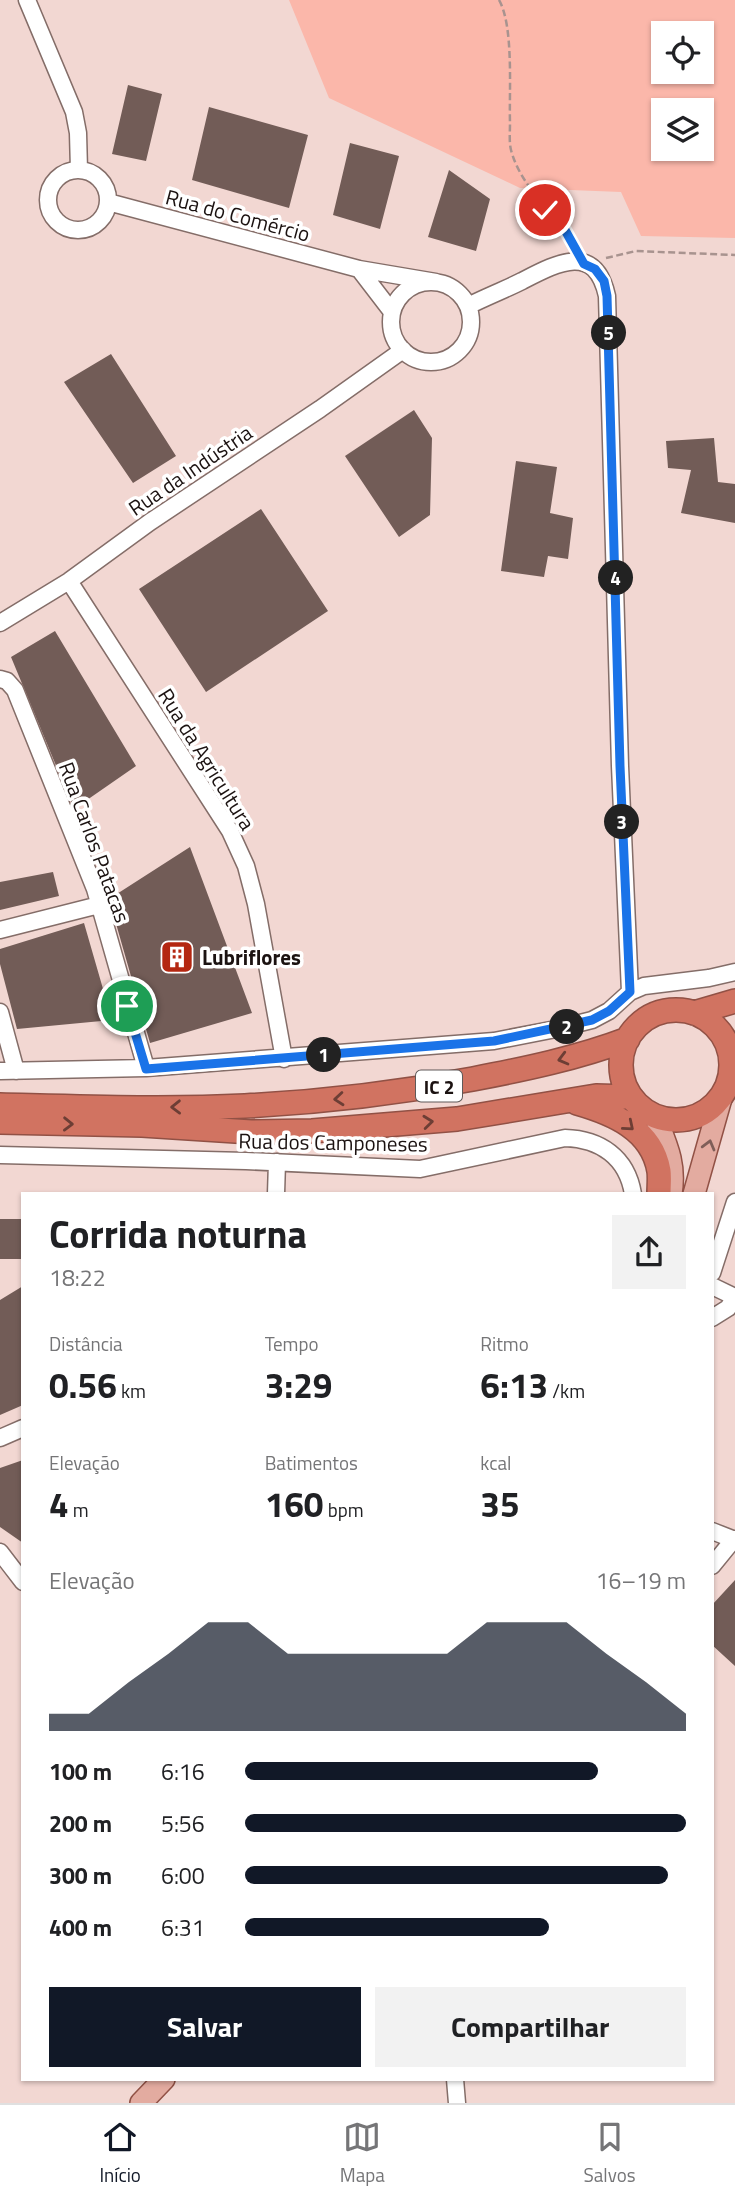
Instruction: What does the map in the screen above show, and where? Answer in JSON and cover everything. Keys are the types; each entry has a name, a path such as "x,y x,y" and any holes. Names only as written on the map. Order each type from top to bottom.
{"highway":[{"name":"IC 2","path":"0,1105 137,1108 244,1106 411,1091 517,1071 605,1048 628,1039 637,1026 664,1011 694,1013 735,1001"},
{"path":"628,1039 622,1053 621,1068 631,1097 656,1116 674,1120 692,1117 709,1109 722,1095 728,1083 733,1054 718,1030 694,1013"},
{"name":"IC 2","path":"0,1122 312,1132 457,1119 596,1096 631,1097"},
{"path":"567,1100 621,1118 635,1130 652,1152 659,1170 659,1192"}],"main road":[{"path":"695,1192 722,1095"},
{"path":"656,1116 672,1159 670,1192"},
{"path":"141,2103 162,2081"}],"street":[{"path":"27,0 74,112 78,133 79,170"},
{"path":"79,170 96,177 104,186 108,202 97,223 81,230 68,229 59,223 48,204 54,183 62,175 79,170"},
{"name":"Rua do Comércio","path":"108,202 359,269 436,282"},
{"path":"468,306 561,262 573,260 584,264 595,269 604,281 607,296 620,766 630,992"},
{"path":"359,269 392,312"},
{"path":"436,282 449,286 460,294 468,306 471,318 466,341 459,351 448,358 437,362 412,357 395,339 391,326 392,312 396,302 414,286 436,282"},
{"name":"Rua da Indústria","path":"0,623 69,581 150,522 320,410 403,350"},
{"name":"Rua da Agricultura","path":"69,581 239,849 256,904 284,1059"},
{"name":"Rua Carlos Patacas","path":"0,679 7,681 15,690 94,889 146,1069"},
{"path":"0,930 99,905"},
{"path":"0,1012 8,1071 146,1069 519,1037 592,1020 609,1011 630,992 643,986 735,972"},
{"name":"Rua dos Camponeses","path":"0,1155 420,1170 565,1138 584,1139 615,1156 627,1174 632,1192"},
{"path":"276,1192 277,1163"},
{"path":"714,1267 735,1202"},
{"path":"714,1287 735,1297 728,1308 714,1317"},
{"path":"0,1438 21,1429"},
{"path":"714,1532 734,1540 714,1564"},
{"path":"0,1552 21,1579"},
{"path":"455,2081 457,2103"}],"path":[{"path":"499,0 508,28 510,148 520,175 545,210 565,230 584,264 636,251 735,255"}],"shaded area":[{"path":"289,0 735,0 735,238 641,236 621,192 520,188 329,98"}],"building":[{"path":"128,85 162,94 146,161 112,154"},
{"path":"209,107 308,135 289,208 192,180"},
{"path":"350,143 399,156 380,229 333,215"},
{"path":"449,170 490,199 476,251 428,237"},
{"path":"111,354 176,456 133,483 64,382"},
{"path":"414,410 432,438 430,515 399,537 345,456"},
{"path":"714,438 718,482 735,484 735,523 681,513 691,470 668,468 666,441"},
{"path":"516,461 557,467 550,513 573,518 568,559 548,556 544,577 501,571"},
{"path":"261,509 328,611 206,692 139,589"},
{"path":"55,631 136,766 74,809 11,657"},
{"name":"Lubriflores","path":"190,847 252,1013 150,1043 109,899"},
{"path":"53,872 59,896 0,910 0,882"},
{"path":"84,923 112,1020 17,1029 0,964 0,949"},
{"path":"0,1219 21,1219 21,1259 0,1259"},
{"path":"21,1287 21,1406 0,1415 0,1300"},
{"path":"21,1461 21,1542 0,1527 0,1468"},
{"path":"735,1580 735,1666 714,1647 714,1603"}],"place":[{"name":"Lubriflores","path":"177,957"}],"route":[{"path":"127,1006 146,1069 494,1041 592,1020 609,1011 630,992 620,766 607,296 604,281 595,269 584,264 565,230 545,210"}]}
